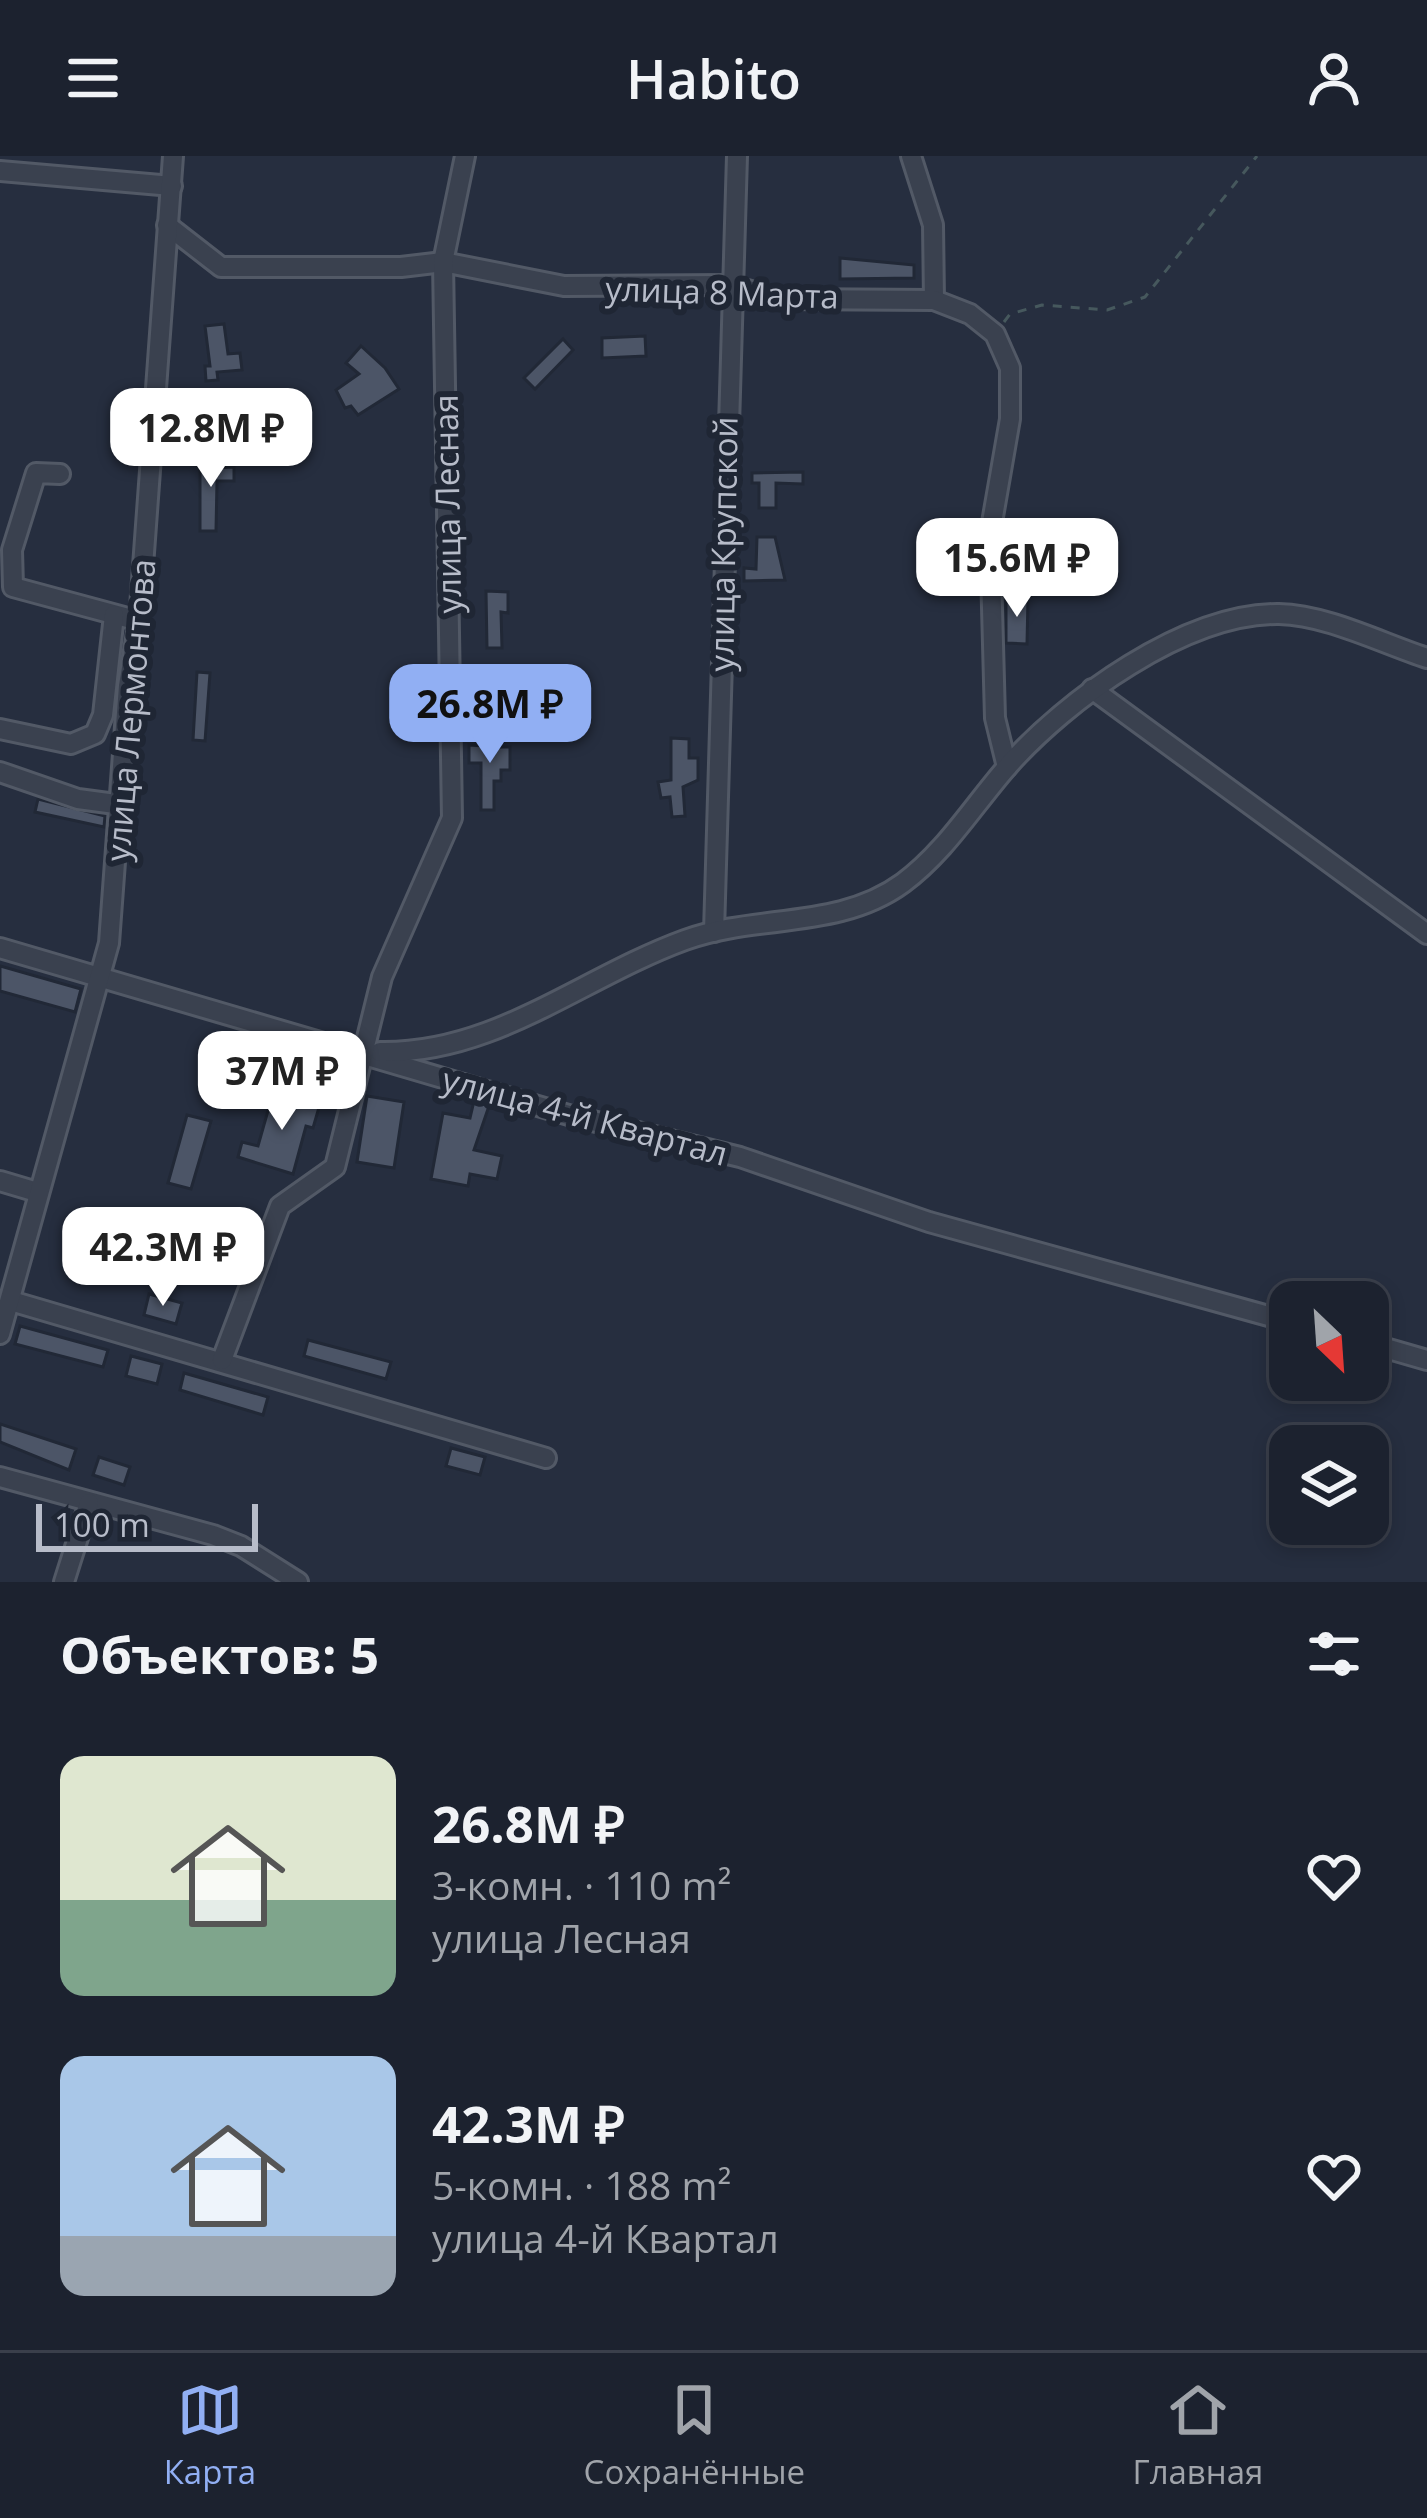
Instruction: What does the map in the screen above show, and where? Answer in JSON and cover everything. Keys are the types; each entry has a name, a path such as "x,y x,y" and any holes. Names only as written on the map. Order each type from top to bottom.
{"street":[{"name":"улица Лермонтова","path":"101,976 112,919 123,805 127,699 139,621 173,156"},
{"name":"улица Лесная","path":"221,1360 280,1206 335,1167 389,957 452,818 443,262 465,156"},
{"name":"улица Крупской","path":"714,932 737,156"},
{"path":"911,156 933,225 934,300"},
{"path":"0,171 172,186"},
{"name":"улица 8 Марта","path":"167,225 221,267 401,267 443,262 564,286 730,285 779,299 934,300 970,314 995,334"},
{"path":"995,334 1010,368 1010,419 990,534 995,718 1007,767"},
{"path":"60,474 36,473 12,550 13,587 139,621"},
{"path":"363,1052 459,1044 685,940 799,922 890,892 934,856 1007,767 1092,689 1129,663 1197,634 1277,614 1315,620 1427,658"},
{"path":"0,729 71,744 95,734 103,715 113,615"},
{"path":"1092,689 1427,934"},
{"path":"0,772 78,800 123,805"},
{"name":"улица 4-й Квартал","path":"0,948 572,1116 740,1157 929,1222 1269,1316"},
{"path":"0,1334 101,976"},
{"path":"0,1181 37,1192"},
{"path":"11,1301 546,1458"},
{"path":"1389,1349 1427,1360"},
{"path":"0,1477 227,1540 298,1582"},
{"path":"64,1582 88,1503"}],"path":[{"path":"995,334 1010,314 1042,305 1107,310 1144,296 1257,156"}],"building":[{"path":"840,258 914,265 914,278 840,279"},
{"path":"224,324 228,354 240,353 242,370 217,372 218,380 206,381 205,366 210,366 205,326"},
{"path":"645,336 646,356 602,358 602,338"},
{"path":"563,339 573,350 535,389 524,378"},
{"path":"361,346 399,389 358,415 351,406 345,408 336,390 359,374 346,363"},
{"path":"200,454 215,455 214,468 234,467 234,481 217,481 216,531 200,531"},
{"path":"803,472 803,484 776,483 776,508 759,508 759,483 752,483 752,473"},
{"path":"757,537 775,537 785,580 744,581 744,568 756,569"},
{"path":"486,591 508,592 508,613 501,612 502,648 487,648"},
{"path":"1006,597 1028,598 1027,644 1006,643"},
{"path":"197,672 210,673 205,741 193,740"},
{"path":"483,733 498,733 498,747 510,747 510,770 501,770 501,781 494,781 494,810 481,810 481,763 469,763 469,745 483,746"},
{"path":"671,738 689,739 689,758 698,758 698,780 683,787 685,816 672,817 670,797 661,798 658,782 671,780"},
{"path":"38,799 105,816 104,827 35,812"},
{"path":"0,966 81,989 75,1012 0,991"},
{"path":"273,1093 320,1104 313,1128 306,1126 293,1174 238,1157 242,1142 258,1146"},
{"path":"367,1096 404,1102 394,1168 357,1162"},
{"path":"474,1101 489,1106 474,1150 502,1156 497,1179 470,1174 468,1186 431,1179 443,1113 470,1118"},
{"path":"187,1115 211,1121 191,1189 168,1183"},
{"path":"149,1294 182,1303 176,1324 144,1315"},
{"path":"20,1326 108,1350 103,1367 15,1344"},
{"path":"308,1340 391,1362 386,1379 304,1356"},
{"path":"131,1356 162,1364 157,1384 126,1376"},
{"path":"184,1373 268,1397 263,1415 180,1390"},
{"path":"0,1424 76,1449 69,1470 0,1442"},
{"path":"451,1448 485,1457 480,1475 446,1466"},
{"path":"99,1457 130,1467 124,1485 93,1475"}]}
